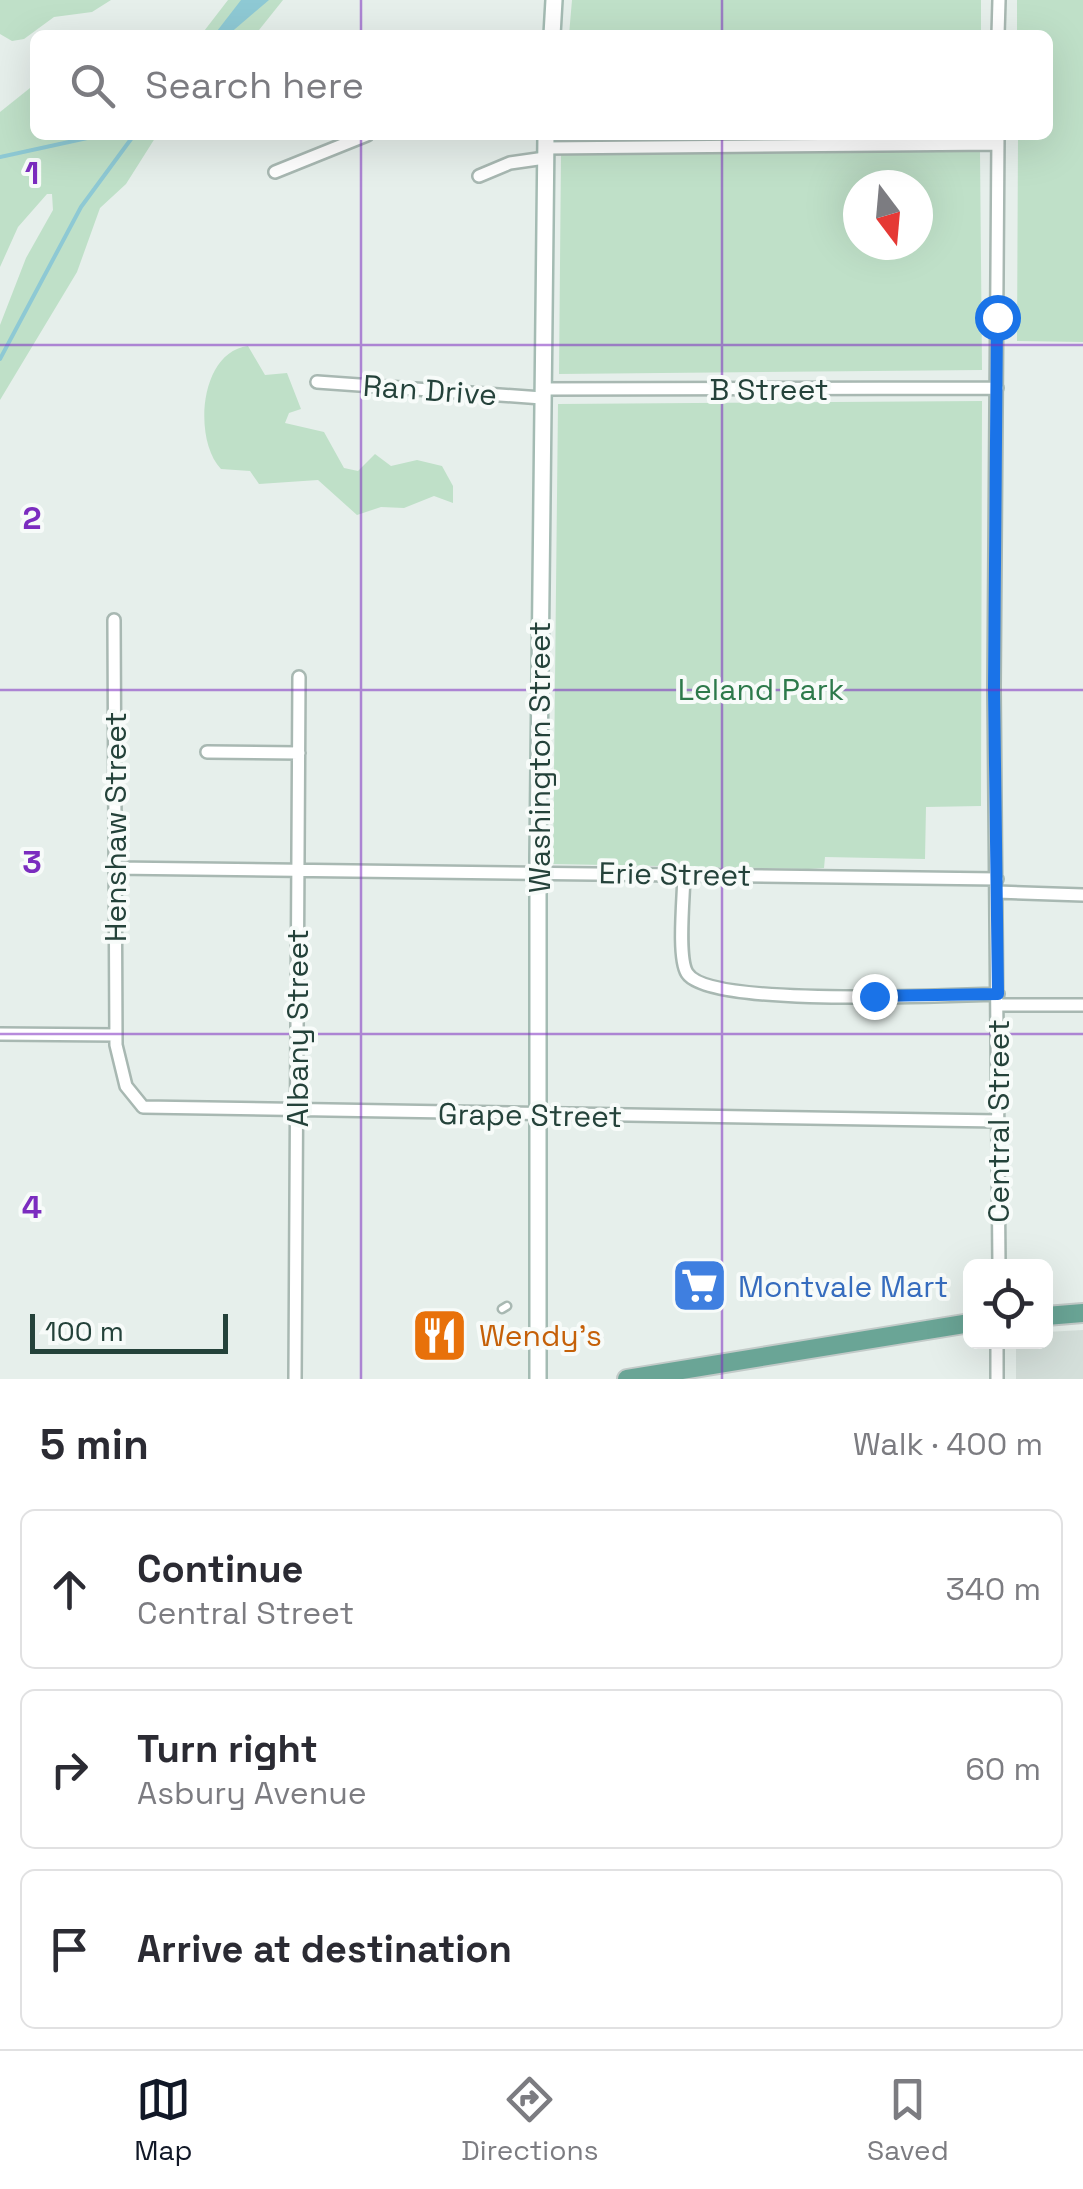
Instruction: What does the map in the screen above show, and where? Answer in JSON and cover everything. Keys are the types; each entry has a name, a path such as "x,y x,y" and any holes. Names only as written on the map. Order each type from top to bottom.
{"main road":[{"path":"552,30 554,0"},
{"name":"Washington Street","path":"538,1379 542,1288 537,1114 545,147"},
{"path":"1053,1316 1083,1314"},
{"path":"628,1379 963,1324"}],"street":[{"path":"998,0 998,30"},
{"path":"276,172 355,140"},
{"path":"479,176 545,147 941,140"},
{"name":"Central Street","path":"998,140 999,1259"},
{"name":"Ran Drive","path":"318,382 542,393"},
{"name":"B Street","path":"542,393 997,388"},
{"name":"Henshaw Street","path":"114,620 116,1035"},
{"name":"Albany Street","path":"295,1379 299,677"},
{"path":"208,752 299,753"},
{"name":"Erie Street","path":"114,868 684,873 997,885 1083,895"},
{"path":"684,873 684,966 696,980 748,992 820,997 998,999 1083,1005"},
{"path":"0,1034 116,1035"},
{"name":"Grape Street","path":"116,1035 123,1078 143,1107 998,1121"},
{"path":"997,1349 997,1379"}],"shaded area":[{"path":"1083,1330 1083,1379 1016,1379 1016,1349 1053,1349 1053,1332"}],"green space":[{"path":"0,0 111,0 92,12 54,17 30,30 24,39 12,41 0,34"},
{"path":"228,0 283,0 259,30 205,30"},
{"path":"572,0 981,0 981,30 569,30"},
{"path":"1017,0 1083,0 1083,342 1017,341 1018,140 1053,140 1053,30 1017,30"},
{"path":"30,88 30,140 154,140 126,184 100,208 77,272 0,400 0,325 26,258 53,210 52,194 47,194 18,227 0,267 0,112"},
{"path":"562,140 702,140 562,141"},
{"path":"980,151 982,370 559,374 561,154"},
{"path":"248,346 265,375 287,373 301,409 289,413 285,423 324,432 344,468 358,471 375,454 391,466 417,460 442,466 453,486 453,503 434,496 404,508 381,507 357,515 318,480 259,484 250,471 221,469 207,438 206,399 219,364 232,352"},
{"name":"Leland Park","path":"982,401 981,806 926,807 925,859 825,857 824,868 809,869 553,864 558,404"}],"water":[{"path":"241,0 269,0 234,30 218,30"}],"waterway":[{"path":"0,157 78,140"},
{"path":"0,359 81,207 130,140"}],"place":[{"name":"Montvale Mart","path":"699,1286"},
{"name":"Wendy's","path":"440,1335"}],"route":[{"path":"874,996 998,994 994,688 997,317"}]}
